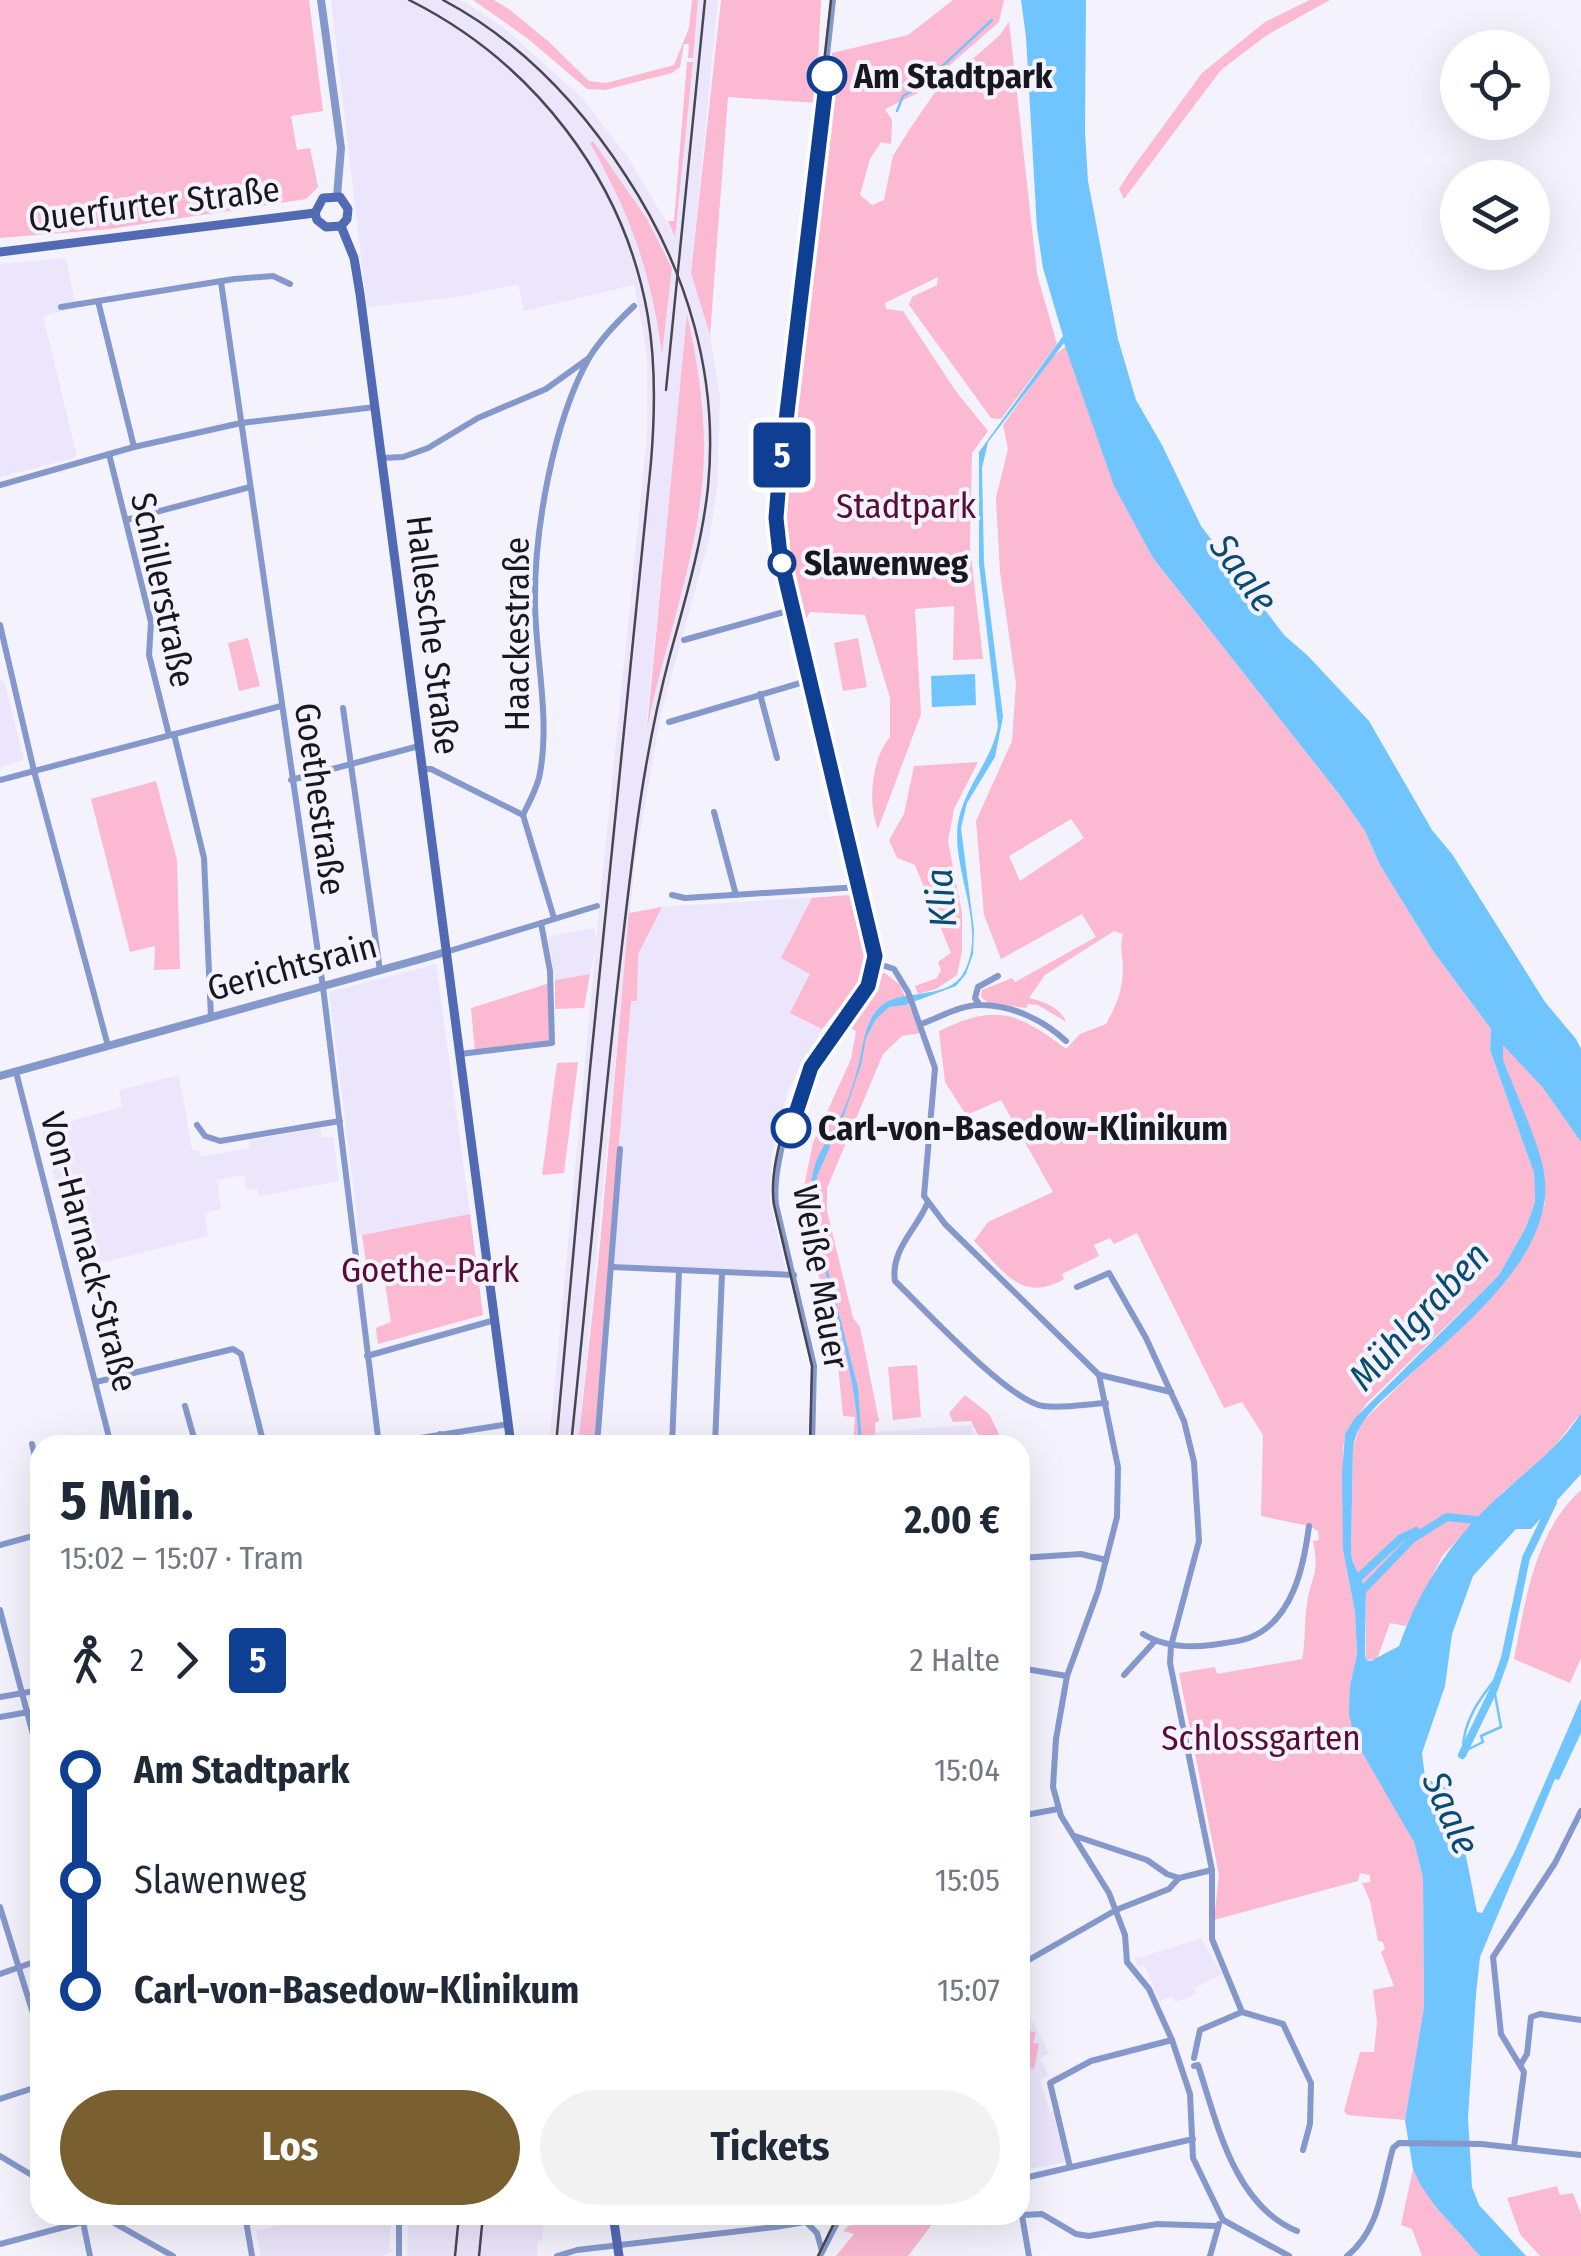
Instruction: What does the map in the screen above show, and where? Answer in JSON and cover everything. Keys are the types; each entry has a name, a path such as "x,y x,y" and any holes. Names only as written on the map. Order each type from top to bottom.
{"main road":[{"path":"336,196 348,209 347,219 341,226 322,226 315,213 323,198 336,196"},
{"name":"Querfurter Straße","path":"0,252 315,213"},
{"name":"Hallesche Straße","path":"341,226 357,274 510,1435"},
{"path":"614,2225 618,2251"}],"street":[{"path":"321,0 341,148 336,196"},
{"path":"833,0 775,506 776,542 806,681 871,936 873,962 894,969 908,992 935,1068 924,1196 945,1224 1099,1375 1118,1466 1118,1517 1067,1676 1054,1765 1058,1809 1116,1910 1125,1936 1127,1962 1149,1989 1182,2069 1190,2094 1198,2170 1220,2223 1210,2256"},
{"path":"62,307 273,276 290,284"},
{"name":"Goethestraße","path":"221,282 323,987 377,1435"},
{"path":"98,301 134,447"},
{"name":"Haackestraße","path":"523,816 540,777 544,740 535,602 539,537 548,482 563,422 590,358 634,306"},
{"path":"382,458 403,457 428,448 478,418 546,389 590,358"},
{"path":"0,484 240,422 375,407"},
{"name":"Schillerstraße","path":"108,454 151,622 149,656 204,858 210,1018"},
{"path":"126,520 250,487"},
{"path":"684,640 790,610"},
{"path":"0,625 34,771 108,1046"},
{"path":"669,722 806,681"},
{"path":"760,694 777,758"},
{"path":"0,780 281,706"},
{"path":"343,708 380,971"},
{"path":"291,780 420,746"},
{"path":"422,769 430,769 523,816 554,918"},
{"path":"714,812 736,895"},
{"path":"672,895 685,898 858,887"},
{"name":"Gerichtsrain","path":"0,1076 380,971 597,906"},
{"path":"460,1054 552,1043 550,971 541,923"},
{"name":"Weiße Mauer","path":"812,1435 814,1366 775,1197 795,1100 816,1053 866,985 873,962"},
{"path":"979,1004 975,998 978,986 998,976"},
{"path":"921,1024 979,1004 1042,1021 1066,1041"},
{"name":"Von-Harnack-Straße","path":"16,1072 109,1435"},
{"path":"197,1125 205,1136 220,1141 340,1121"},
{"path":"599,1435 620,1149"},
{"path":"928,1202 900,1247 895,1281 995,1376 1032,1402 1042,1406 1106,1403"},
{"path":"612,1267 794,1275"},
{"path":"672,1435 679,1271"},
{"path":"714,1435 722,1273"},
{"path":"1078,1287 1109,1274 1172,1392 1184,1420 1194,1462 1200,1542 1171,1646 1171,1671 1212,1870 1212,1939 1242,2012"},
{"path":"367,1356 495,1320"},
{"path":"96,1382 233,1350 240,1354 261,1435"},
{"path":"1099,1375 1172,1392"},
{"path":"186,1406 193,1435"},
{"path":"434,1435 509,1424"},
{"path":"1143,1634 1171,1646 1211,1645 1250,1637 1260,1631 1296,1588 1309,1526"},
{"path":"0,1545 30,1537"},
{"path":"1030,1557 1081,1554 1106,1560"},
{"path":"0,1610 30,1726"},
{"path":"1124,1675 1155,1641"},
{"path":"1030,1670 1067,1676"},
{"path":"0,1697 30,1692"},
{"path":"0,1717 30,1711"},
{"path":"1030,1814 1058,1809"},
{"path":"1514,2148 1524,2082 1521,2064 1501,2034 1493,1957 1555,1863 1581,1811"},
{"path":"1074,1836 1147,1860 1179,1878 1212,1870"},
{"path":"1030,1959 1116,1910 1169,1889 1179,1878"},
{"path":"0,1908 30,2006"},
{"path":"0,1974 30,1963"},
{"path":"1182,2069 1194,2061 1200,2030 1242,2012 1278,2021 1286,2028 1312,2083 1310,2124 1303,2150"},
{"path":"1521,2064 1527,2054 1533,2015 1581,2020"},
{"path":"1070,2167 1050,2082 1105,2057 1172,2040"},
{"path":"1194,2061 1248,2189 1271,2217 1297,2230"},
{"path":"0,2100 30,2090"},
{"path":"1030,2177 1192,2139"},
{"path":"1347,2256 1360,2244 1377,2214 1393,2148 1403,2142 1481,2144 1581,2155"},
{"path":"0,2156 30,2174"},
{"path":"1030,2215 1047,2216 1076,2234 1107,2235 1157,2224 1220,2223 1289,2256"},
{"path":"5,2256 1,2244 62,2225"},
{"path":"86,2225 90,2256"},
{"path":"126,2225 173,2256"},
{"path":"247,2225 252,2256"},
{"path":"399,2225 399,2256"},
{"path":"557,2256 568,2251 618,2251 793,2225"},
{"path":"808,2225 818,2233 821,2255"},
{"path":"821,2255 838,2225"},
{"path":"1024,2225 1029,2256"}],"shaded area":[{"path":"331,0 461,0 502,26 581,97 627,156 674,235 698,0 718,0 691,273 710,335 720,398 717,489 709,540 661,714 635,861 579,1435 550,1435 596,945 590,974 555,980 548,937 594,928 596,940 647,436 647,357 634,285 524,311 518,284 457,297 367,307","holes":["621,182 647,219 672,268 662,348 643,255 614,186","687,318 703,402 704,446 694,535 646,728"]},
{"path":"66,258 76,308 43,316 77,457 0,477 0,264"},
{"path":"4,680 24,760 0,767 0,681"},
{"path":"851,895 857,902 866,967 853,992 822,1029 787,1092 771,1160 770,1201 784,1275 609,1266 638,920 657,907"},
{"path":"436,964 470,1214 356,1236 358,1224 329,992"},
{"path":"179,1075 192,1150 198,1150 201,1157 249,1148 249,1140 320,1128 322,1137 333,1137 339,1181 259,1196 257,1188 247,1190 244,1175 217,1180 221,1209 205,1213 208,1236 77,1269 42,1129 122,1107 119,1090"},
{"path":"972,1425 974,1435 875,1435 875,1432"},
{"path":"1201,1938 1222,1974 1194,1988 1196,1994 1187,1998 1175,2002 1172,1996 1160,2001 1144,1965 1138,1967 1134,1957"},
{"path":"1030,2015 1049,2053 1040,2058 1048,2075 1040,2080 1050,2112 1055,2111 1066,2162 1030,2169"},
{"path":"279,2225 391,2225 392,2251 382,2256 261,2256 256,2231"},
{"path":"409,2225 544,2225 537,2256 407,2256"}],"green space":[{"path":"0,0 309,0 323,111 291,116 297,150 310,148 318,187 306,199 110,229 0,238"},
{"path":"473,0 494,0 549,42 589,81 606,83 674,65 689,28 692,0 698,0 693,58 688,58 689,44 684,44 680,67 672,73 605,90 587,89 527,38"},
{"path":"721,0 821,0 816,103 728,97 710,335 691,273"},
{"name":"Stadtpark","path":"953,0 1004,0 999,22 918,93 885,109 892,120 891,144 881,142 870,159 860,195 872,205 884,200 893,156 936,91 999,36 1009,22 1037,274 1057,344 1001,419 991,418 909,305 912,297 937,285 938,277 885,303 886,309 903,311 955,390 988,431 972,453 970,547 983,659 953,660 954,606 915,609 921,714 878,829 873,781 879,757 890,737 890,698 865,615 810,612 802,626 786,559 781,505 827,113 835,100 831,93 844,86 848,77 846,68 833,62 832,53 908,35"},
{"path":"1310,0 1330,0 1267,35 1221,70 1124,199 1119,189 1202,73 1265,22"},
{"path":"687,62 693,62 675,237 668,221 674,221"},
{"path":"593,141 647,219 672,268 662,353 637,244 590,143"},
{"path":"687,314 703,410 703,479 691,551 647,729"},
{"name":"Schlossgarten","path":"1066,346 1114,485 1153,558 1339,794 1365,831 1380,865 1433,951 1491,1029 1490,1050 1534,1173 1535,1202 1499,1275 1367,1403 1345,1434 1343,1550 1355,1612 1357,1654 1350,1685 1398,1812 1414,1842 1423,1878 1424,2007 1405,2120 1347,2115 1344,2111 1360,2052 1374,2052 1377,2022 1373,1990 1394,1986 1362,1883 1370,1882 1370,1875 1360,1873 1358,1881 1214,1920 1219,1875 1179,1673 1215,1667 1217,1674 1302,1659 1315,1568 1313,1541 1319,1540 1318,1531 1261,1516 1263,1435 1242,1402 1224,1408 1137,1233 1114,1244 1110,1238 1094,1245 1099,1256 1062,1274 1064,1279 1036,1288 1014,1280 974,1241 988,1222 1053,1192 1001,1100 966,1115 945,1082 939,1031 976,1017 1005,1016 1033,1026 1066,1049 1080,1034 1106,1024 1123,976 1123,934 1114,931 1045,975 1029,998 1056,1009 1066,1022 1038,1005 1028,1004 1026,1008 988,1003 981,997 982,990 1012,978 1015,982 1096,937 1082,914 1001,959 984,915 976,821 1012,741 1016,684 1000,572 996,498 1008,449 1003,425 1052,357","holes":["1071,819 1084,838 1020,881 1009,856"]},
{"path":"248,638 260,686 239,691 228,643"},
{"path":"858,638 867,687 843,691 834,643"},
{"path":"978,762 954,809 948,841 962,913 962,951 957,975 936,989 918,994 915,986 937,978 941,970 938,962 951,953 915,865 897,858 889,840 904,814 914,766"},
{"path":"156,781 177,860 180,969 154,970 155,946 130,952 91,799"},
{"path":"851,895 865,942 863,970 851,993 822,1029 790,1013 810,974 781,958 812,898"},
{"path":"662,907 638,954 637,1001 631,1001 595,1435 579,1435 600,1245 629,913"},
{"path":"885,973 900,985 921,1033 902,1036 883,1054 827,1188 827,1211 853,1318 860,1327 879,1421 875,1423 876,1435 854,1435 855,1417 843,1416 838,1365 802,1196 813,1143 851,1059 856,1031 845,1025 880,974"},
{"path":"590,974 584,1008 555,1009 555,980"},
{"path":"550,983 552,1043 475,1052 471,1008"},
{"path":"1503,1043 1543,1088 1581,1142 1581,1413 1545,1458 1504,1491 1443,1555 1406,1626 1390,1623 1377,1659 1366,1660 1366,1589 1351,1550 1353,1447 1361,1423 1504,1283 1533,1238 1545,1203 1523,1113 1503,1059"},
{"path":"578,1062 564,1173 542,1175 557,1063"},
{"name":"Goethe-Park","path":"470,1214 483,1315 378,1344 376,1328 391,1322 383,1270 367,1268 362,1235"},
{"path":"917,1365 921,1417 893,1420 888,1367"},
{"path":"965,1395 989,1414 1000,1435 978,1435 971,1421 953,1422 949,1413"},
{"path":"1581,1490 1581,1658 1570,1683 1514,1659 1528,1590 1542,1547 1565,1507"},
{"path":"1030,2031 1036,2032 1033,2043 1039,2044 1034,2069 1030,2068"},
{"path":"1413,2169 1435,2206 1480,2256 1422,2256 1412,2229 1401,2225"},
{"path":"1557,2186 1560,2195 1573,2193 1581,2214 1581,2256 1540,2256 1520,2234 1507,2198"},
{"path":"931,2225 908,2256 836,2256 854,2234 843,2231 848,2226"}],"water":[{"path":"1021,0 1086,0 1088,181 1118,339 1136,400 1201,526 1284,635 1369,721 1432,830 1452,854 1545,1002 1581,1049 1581,1142 1543,1088 1503,1045 1503,1059 1543,1167 1545,1199 1537,1230 1501,1287 1372,1411 1360,1427 1353,1447 1351,1550 1366,1589 1365,1653 1366,1660 1371,1661 1399,1646 1429,1581 1456,1542 1488,1506 1556,1445 1581,1413 1581,1474 1531,1529 1516,1529 1473,1576 1452,1634 1445,1686 1422,1753 1425,1777 1436,1784 1437,1792 1445,1783 1451,1786 1446,1807 1465,1851 1477,1912 1482,1913 1516,1849 1581,1699 1581,1733 1559,1780 1555,1779 1480,1957 1476,1994 1468,2118 1472,2187 1479,2205 1526,2256 1480,2256 1435,2206 1413,2169 1405,2120 1424,2007 1423,1878 1414,1842 1355,1740 1349,1714 1357,1654 1355,1612 1343,1550 1342,1473 1345,1434 1355,1418 1499,1275 1535,1202 1534,1173 1490,1050 1491,1029 1433,951 1380,865 1365,831 1339,794 1153,558 1114,486 1064,343 988,442 982,468 984,563 1003,717 995,757 967,803 961,828 974,930 973,954 966,974 956,986 889,1007 876,1019 866,1038 844,1115 817,1176 815,1220 858,1388 861,1435 858,1435 848,1363 812,1218 812,1178 846,1104 868,1026 876,1012 891,1000 948,987 964,972 970,955 971,918 959,860 958,823 998,726 979,564 979,452 1063,336 1043,268 1037,228"},
{"path":"975,674 976,705 932,707 931,676"}],"waterway":[{"path":"897,111 903,96 921,86 992,20"},
{"name":"Saale","path":"1462,1755 1494,1689 1505,1658 1526,1558 1553,1502"},
{"path":"1359,1594 1412,1539 1447,1517 1484,1521"},
{"path":"1355,1581 1401,1538 1416,1531"},
{"name":"Saale","path":"1494,1689 1501,1727 1481,1736 1483,1742 1463,1752 1469,1720 1500,1673"}],"tram line":[{"path":"810,1435 812,1366 774,1205 775,1167 786,1120 803,1076 821,1042 859,991 871,956 772,528 831,0"},
{"name":"5","path":"791,1128 811,1067 868,986 875,956 800,647 776,529 827,76"},
{"path":"818,2256 833,2225"}],"railway":[{"path":"409,0 495,56 533,91 566,130 595,173 618,218 636,267 651,335 651,462 557,1435"},
{"path":"443,0 497,35 546,76 588,123 626,176 682,286 703,364 708,405 710,446 705,508 654,723 635,839 572,1435"},
{"path":"666,390 705,0"},
{"path":"455,2256 458,2225"},
{"path":"479,2256 482,2225"}],"place":[{"name":"Am Stadtpark","path":"827,76"},
{"name":"Slawenweg","path":"782,563"},
{"name":"Carl-von-Basedow-Klinikum","path":"791,1128"}],"water label":[{"name":"Klia","path":"941,898"},
{"name":"Mühlgraben","path":"1419,1316"}]}
